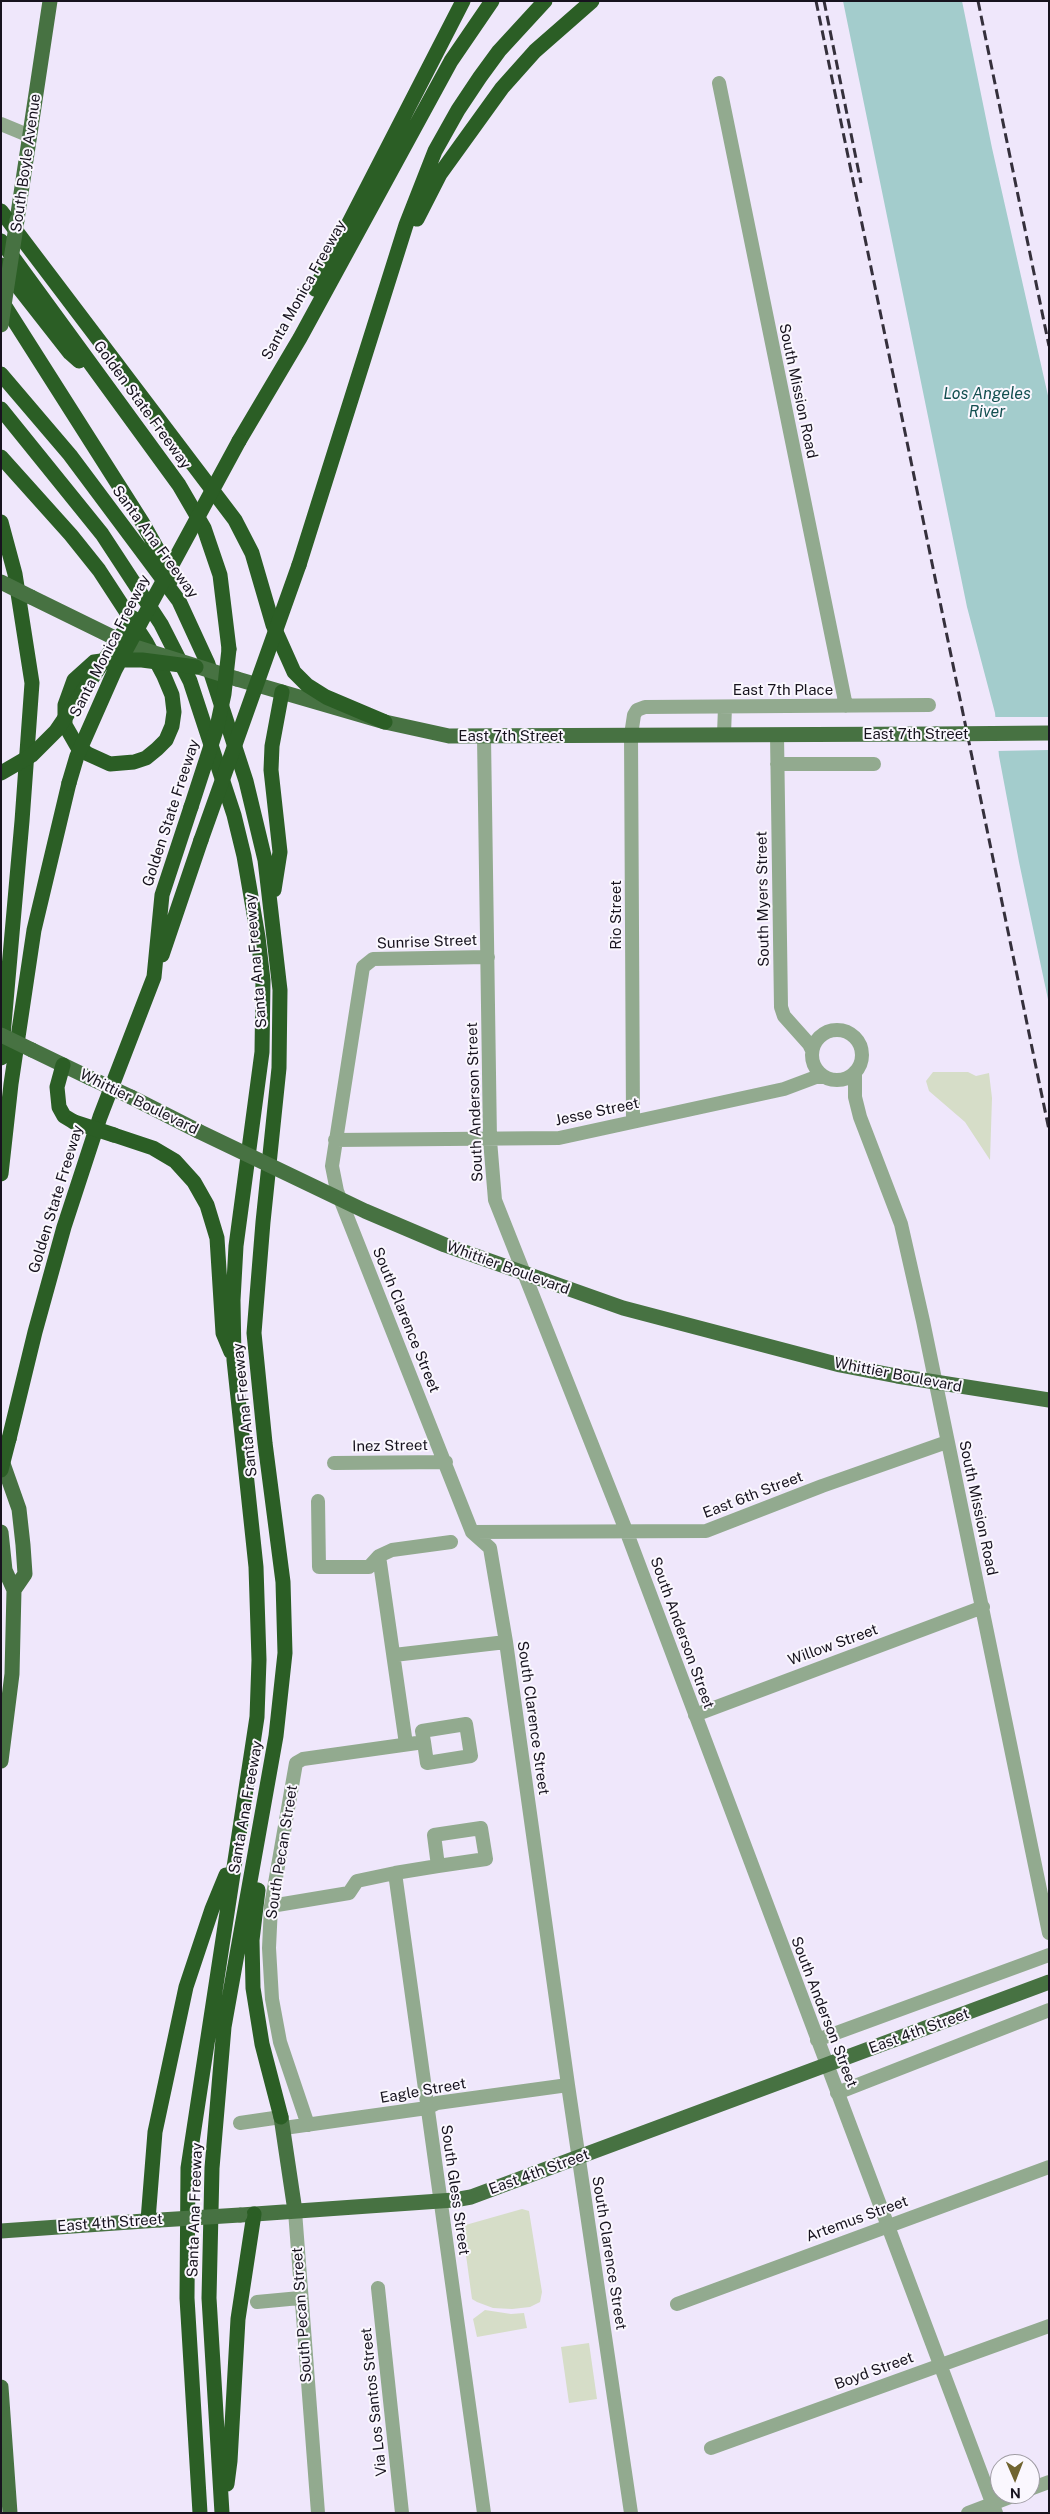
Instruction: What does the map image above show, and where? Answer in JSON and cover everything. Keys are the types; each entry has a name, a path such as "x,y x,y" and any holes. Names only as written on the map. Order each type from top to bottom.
{"highway":[{"path":"278,373 290,337 463,1"},
{"name":"Santa Monica Freeway","path":"1,1174 11,1084 34,930 69,783 95,712 177,553 239,441 307,325 451,61 492,1"},
{"path":"154,977 299,565 380,313 406,224 435,151 480,77 499,51 545,1"},
{"path":"380,313 412,227 440,174 502,88 535,51 592,1"},
{"path":"1,211 235,520 252,553 274,625 294,672 307,685 326,697 385,722"},
{"name":"Golden State Freeway","path":"1,241 179,485 204,528 220,575 229,649 224,694 217,727 162,896 154,977 100,1117 64,1227 35,1332 1,1470"},
{"path":"1,265 70,353 106,386"},
{"path":"1,300 142,522 164,561 179,600"},
{"path":"1,312 20,330"},
{"name":"Santa Ana Freeway","path":"1,374 70,455 179,600 208,664 246,781 265,860 280,990 279,1068 254,1333 265,1443 284,1582 285,1653 276,1736 224,2027 212,2168 209,2298 222,2513"},
{"name":"Santa Ana Freeway","path":"1,409 63,482 102,534 161,624 190,681 234,815 244,856 258,937 263,980 263,1020 259,1078 236,1246 233,1300 234,1360 256,1567 259,1651 256,1717 188,2168 187,2298 200,2513"},
{"path":"1,457 71,535 99,570 146,642 164,676 172,694 174,712 172,726 166,740 158,750 146,758 134,762 110,764 88,754 77,746 65,725 65,705 74,680 94,662 142,660 196,667"},
{"path":"1,522 24,595 32,683 23,812 1,1058"},
{"path":"1,773 32,755 56,731 177,553"},
{"path":"1,554 24,595"},
{"path":"271,909 280,852 272,777 272,746 282,692"},
{"path":"63,1065 58,1087 59,1107 64,1116 74,1122 152,1148 175,1161 194,1182 207,1205 215,1226 219,1250 223,1333 234,1360"},
{"path":"276,1736 252,1940 252,1978 262,2044 282,2123"},
{"path":"154,2220 155,2132 186,1987 212,1909 234,1855"},
{"path":"222,2513 230,2461 238,2319 247,2214"}],"main road":[{"name":"South Boyle Avenue","path":"1,325 50,1"},
{"name":"East 7th Street","path":"1,582 24,595 135,647 196,667 431,734 484,738 1049,732"},
{"path":"1,589 24,595"},
{"name":"Whittier Boulevard","path":"1,1035 365,1211 499,1266 624,1308 840,1365 906,1378 1049,1400"},
{"path":"1,1458 19,1510 23,1545 25,1574 14,1590"},
{"path":"1,1532 6,1570 14,1590 12,1674 1,1761"},
{"name":"East 4th Street","path":"1,2231 440,2201 471,2197 1049,1982"},
{"name":"South Pecan Street","path":"282,2123 295,2210"},
{"path":"1,2386 10,2513"}],"street":[{"name":"South Mission Road","path":"719,82 846,706"},
{"path":"1,124 30,136"},
{"name":"East 7th Place","path":"637,710 645,708 929,705"},
{"path":"724,734 725,707"},
{"name":"Rio Street","path":"633,1121 631,735 634,715 637,710"},
{"name":"South Myers Street","path":"777,735 781,1007 784,1016 809,1044 812,1057"},
{"name":"South Anderson Street","path":"484,738 490,1140 495,1200 627,1533 994,2508"},
{"path":"777,764 874,764"},
{"name":"Sunrise Street","path":"368,961 373,959 488,957"},
{"name":"South Clarence Street","path":"368,961 363,966 335,1140 332,1166 336,1191 446,1462 472,1532 490,1548 506,1642 578,2158 631,2513"},
{"path":"796,1028 824,1033 837,1030 845,1031 858,1041 862,1057 855,1072 848,1077 829,1078"},
{"path":"801,1083 812,1057 816,1041 824,1033"},
{"path":"812,1057 829,1078 855,1097"},
{"name":"South Mission Road","path":"855,1072 855,1097 860,1117 901,1224 984,1607 1049,1933"},
{"name":"Jesse Street","path":"335,1140 559,1138 784,1090 816,1077 829,1078"},
{"name":"East 6th Street","path":"472,1532 627,1533 706,1531 822,1486 947,1442"},
{"name":"Inez Street","path":"334,1463 446,1462"},
{"path":"318,1501 319,1567 369,1567 379,1556 392,1550 451,1542"},
{"path":"379,1556 406,1744"},
{"name":"Willow Street","path":"695,1715 984,1607"},
{"path":"394,1655 506,1642"},
{"name":"South Pecan Street","path":"308,2125 280,2042 272,1999 269,1948 271,1906 296,1763 303,1759 424,1742"},
{"path":"271,1906 349,1893 357,1881 438,1866"},
{"name":"South Gless Street","path":"395,1873 484,2513"},
{"name":"East 4th Street","path":"817,2040 1049,1955"},
{"name":"East 4th Street","path":"837,2092 1049,2010"},
{"name":"Eagle Street","path":"240,2123 308,2125 427,2108 437,2103 568,2085"},
{"name":"Artemus Street","path":"677,2304 887,2225 1049,2167"},
{"name":"South Pecan Street","path":"295,2210 300,2298 318,2513"},
{"name":"Via Los Santos Street","path":"378,2288 402,2513"},
{"path":"257,2302 300,2298"},
{"name":"Boyd Street","path":"711,2448 939,2364 1049,2326"},
{"path":"968,2513 994,2508"}],"shaded area":[{"path":"933,1072 968,1072 976,1076 989,1073 992,1098 990,1160 965,1122 929,1091 926,1081"},
{"path":"522,2209 529,2211 542,2292 540,2302 530,2307 512,2309 493,2308 477,2302 472,2299 462,2226"},
{"path":"485,2310 511,2314 524,2313 527,2328 477,2337 473,2319"},
{"path":"589,2343 597,2399 569,2403 561,2347"}],"water":[{"name":"Los Angeles River","path":"843,1 962,1 992,148 1049,400 1049,1004 999,756 995,713 967,607"}],"pier":[{"path":"993,717 1049,717 1049,750 996,751"}],"railway":[{"path":"816,1 1049,1130"},
{"path":"824,1 861,183"},
{"path":"978,1 1049,346"}]}
